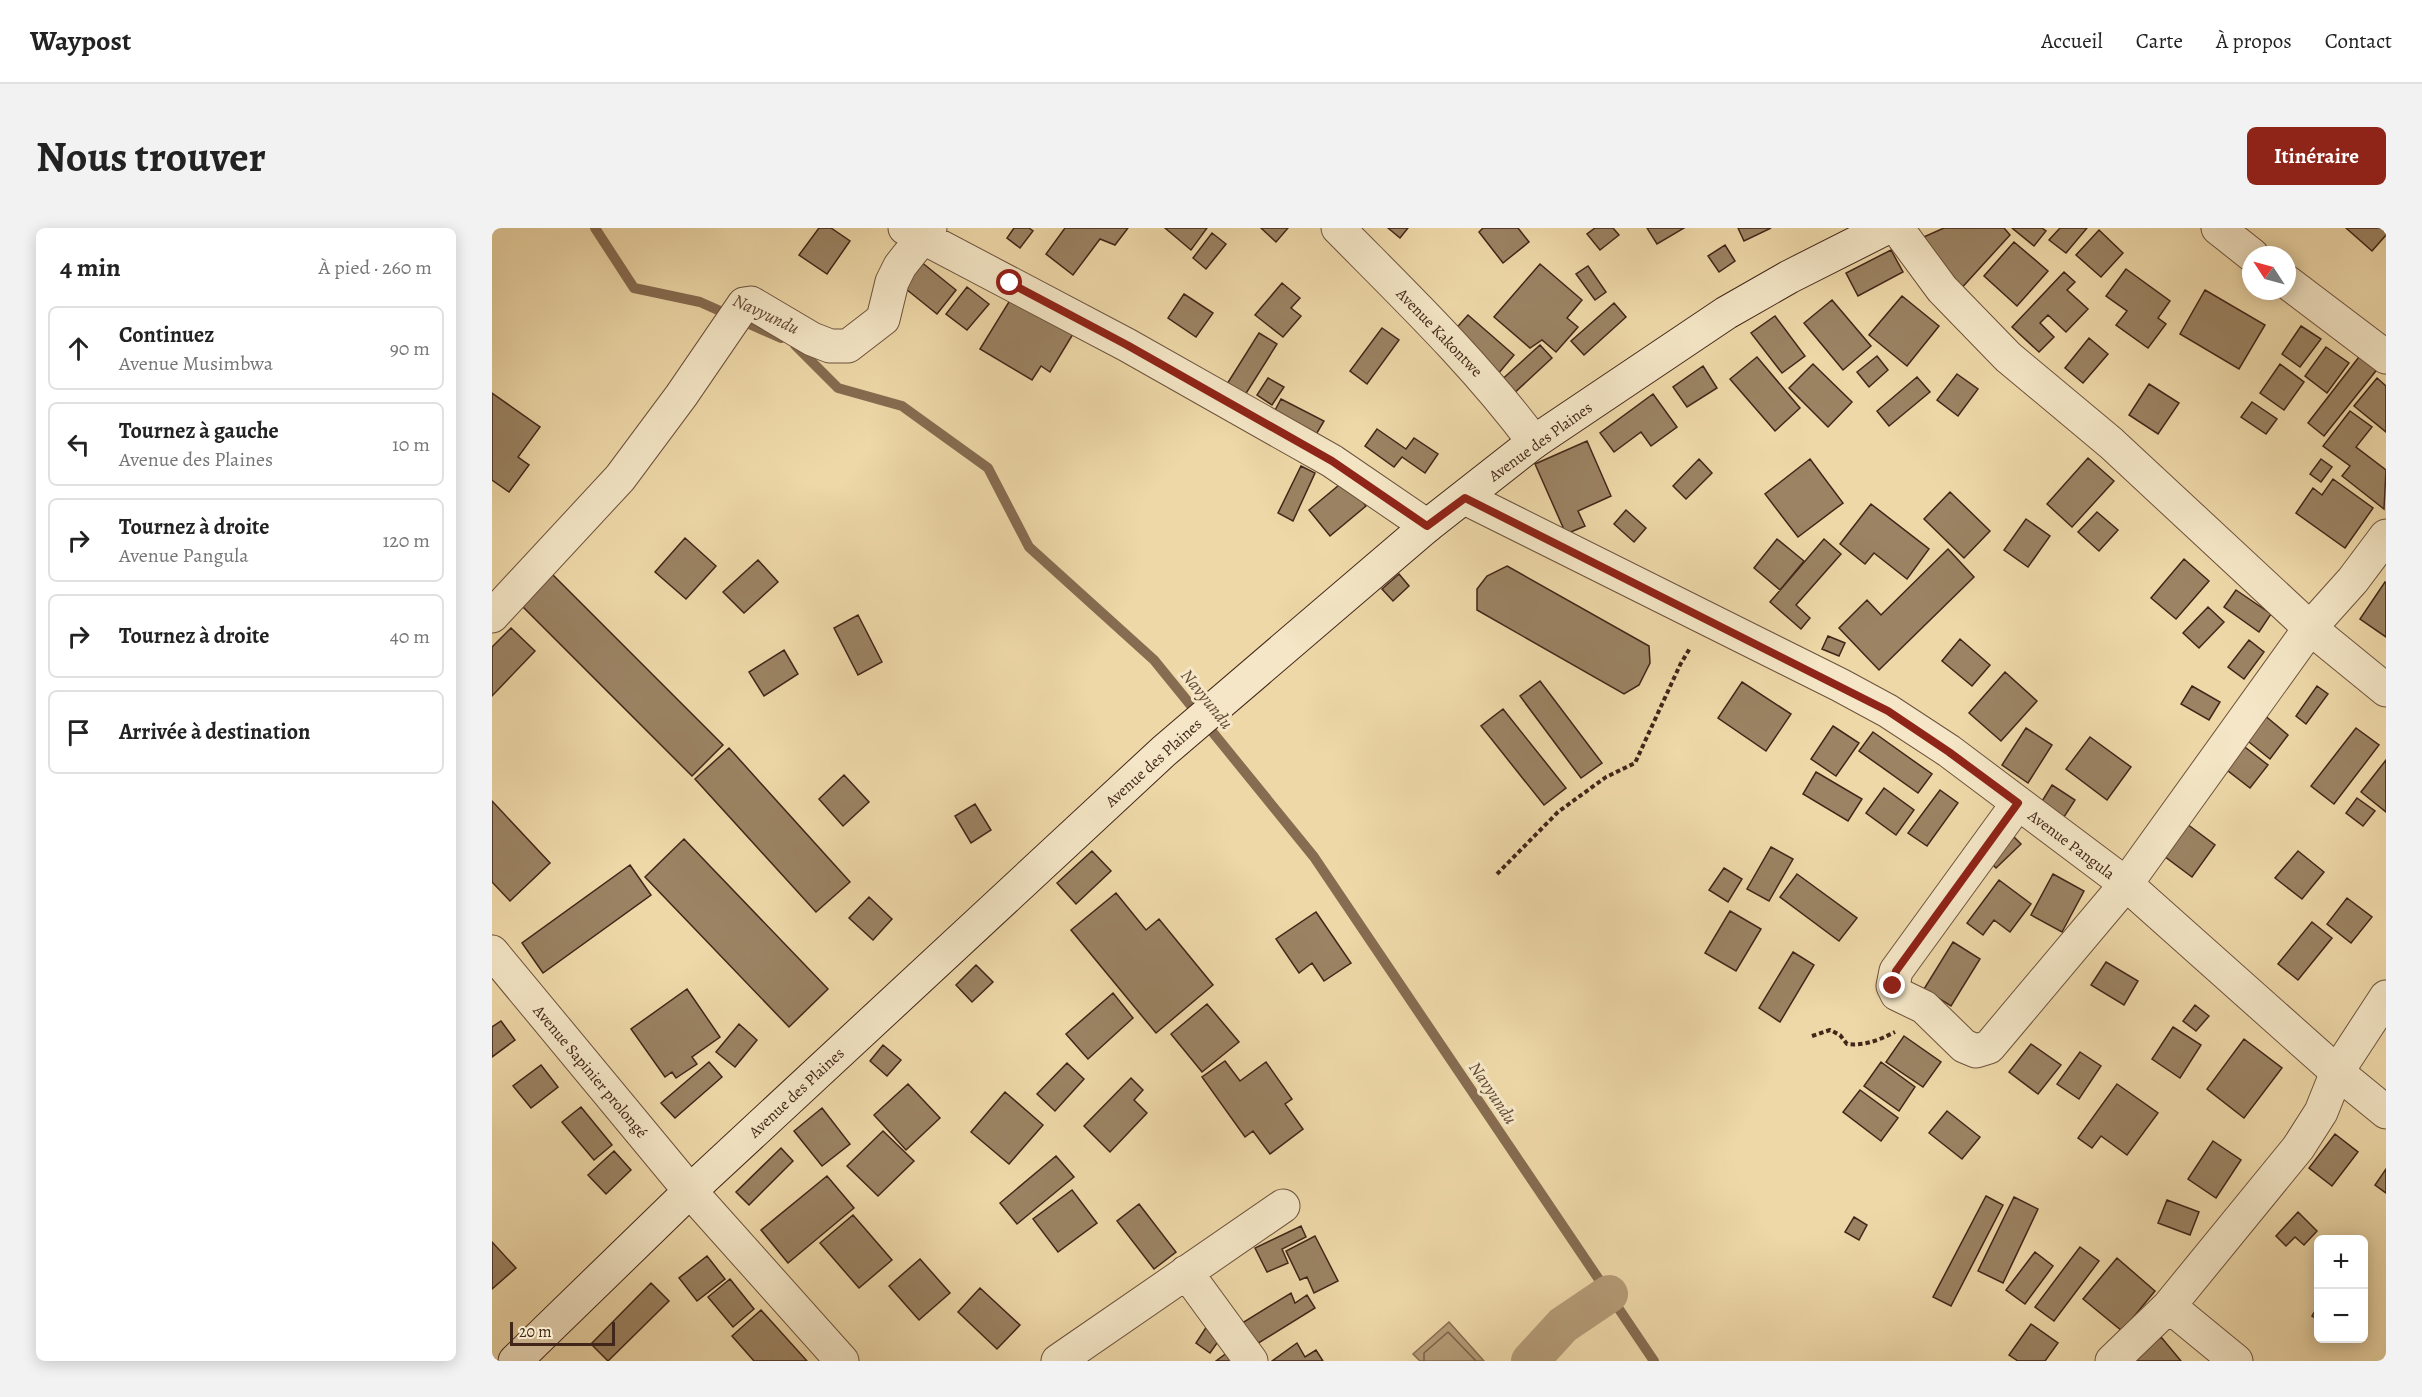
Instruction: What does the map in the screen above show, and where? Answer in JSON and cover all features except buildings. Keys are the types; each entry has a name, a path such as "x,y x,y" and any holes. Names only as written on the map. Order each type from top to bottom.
{"street":[{"name":"Avenue Kakontwe","path":"1338,228 1444,332 1505,403 1534,442"},
{"name":"Avenue des Plaines","path":"514,1361 690,1191 1164,751 1427,526 1534,442 1726,313 1789,277 1886,228"},
{"path":"1897,228 1942,289 2008,357 2111,443 2310,628 2386,690"},
{"path":"2218,228 2242,247"},
{"path":"492,615 620,478 734,318 751,303 812,339 830,346 848,346 883,319 896,274 919,231 1332,461 1427,526"},
{"path":"2296,289 2386,357"},
{"name":"Avenue Pangula","path":"1465,498 1888,711 1949,752 2126,884 2337,1072 2386,1112"},
{"path":"2018,803 1896,971 1893,986 1898,994 1924,1007 1970,1049 1982,1051 1989,1047 2126,884 2310,628 2353,580 2386,536"},
{"name":"Avenue Sapinier prolongé","path":"492,952 690,1191 842,1361"},
{"path":"2112,1361 2169,1306 2298,1148 2321,1112 2337,1072 2386,997"},
{"path":"1058,1361 1283,1206"},
{"path":"1186,1272 1251,1361"},
{"path":"2169,1306 2236,1361"}],"path":[{"path":"1497,874 1558,812 1606,777 1635,762 1680,665 1708,619"},
{"path":"1812,1036 1830,1030 1840,1035 1847,1044 1859,1045 1877,1041 1911,1021 1924,1007"}],"water":[{"path":"1449,1322 1484,1361 1420,1361 1413,1354"}],"waterway":[{"name":"Navyundu","path":"595,228 634,288 700,302 781,338"},
{"name":"Navyundu","path":"795,345 838,388 902,406 988,468 1029,547 1154,660 1314,857 1654,1361"},
{"path":"1530,1361 1563,1325 1609,1294"}],"route":[{"path":"1010,283 1127,345 1332,461 1427,526 1465,498 1888,711 2018,803 1896,971 1893,986"}]}
